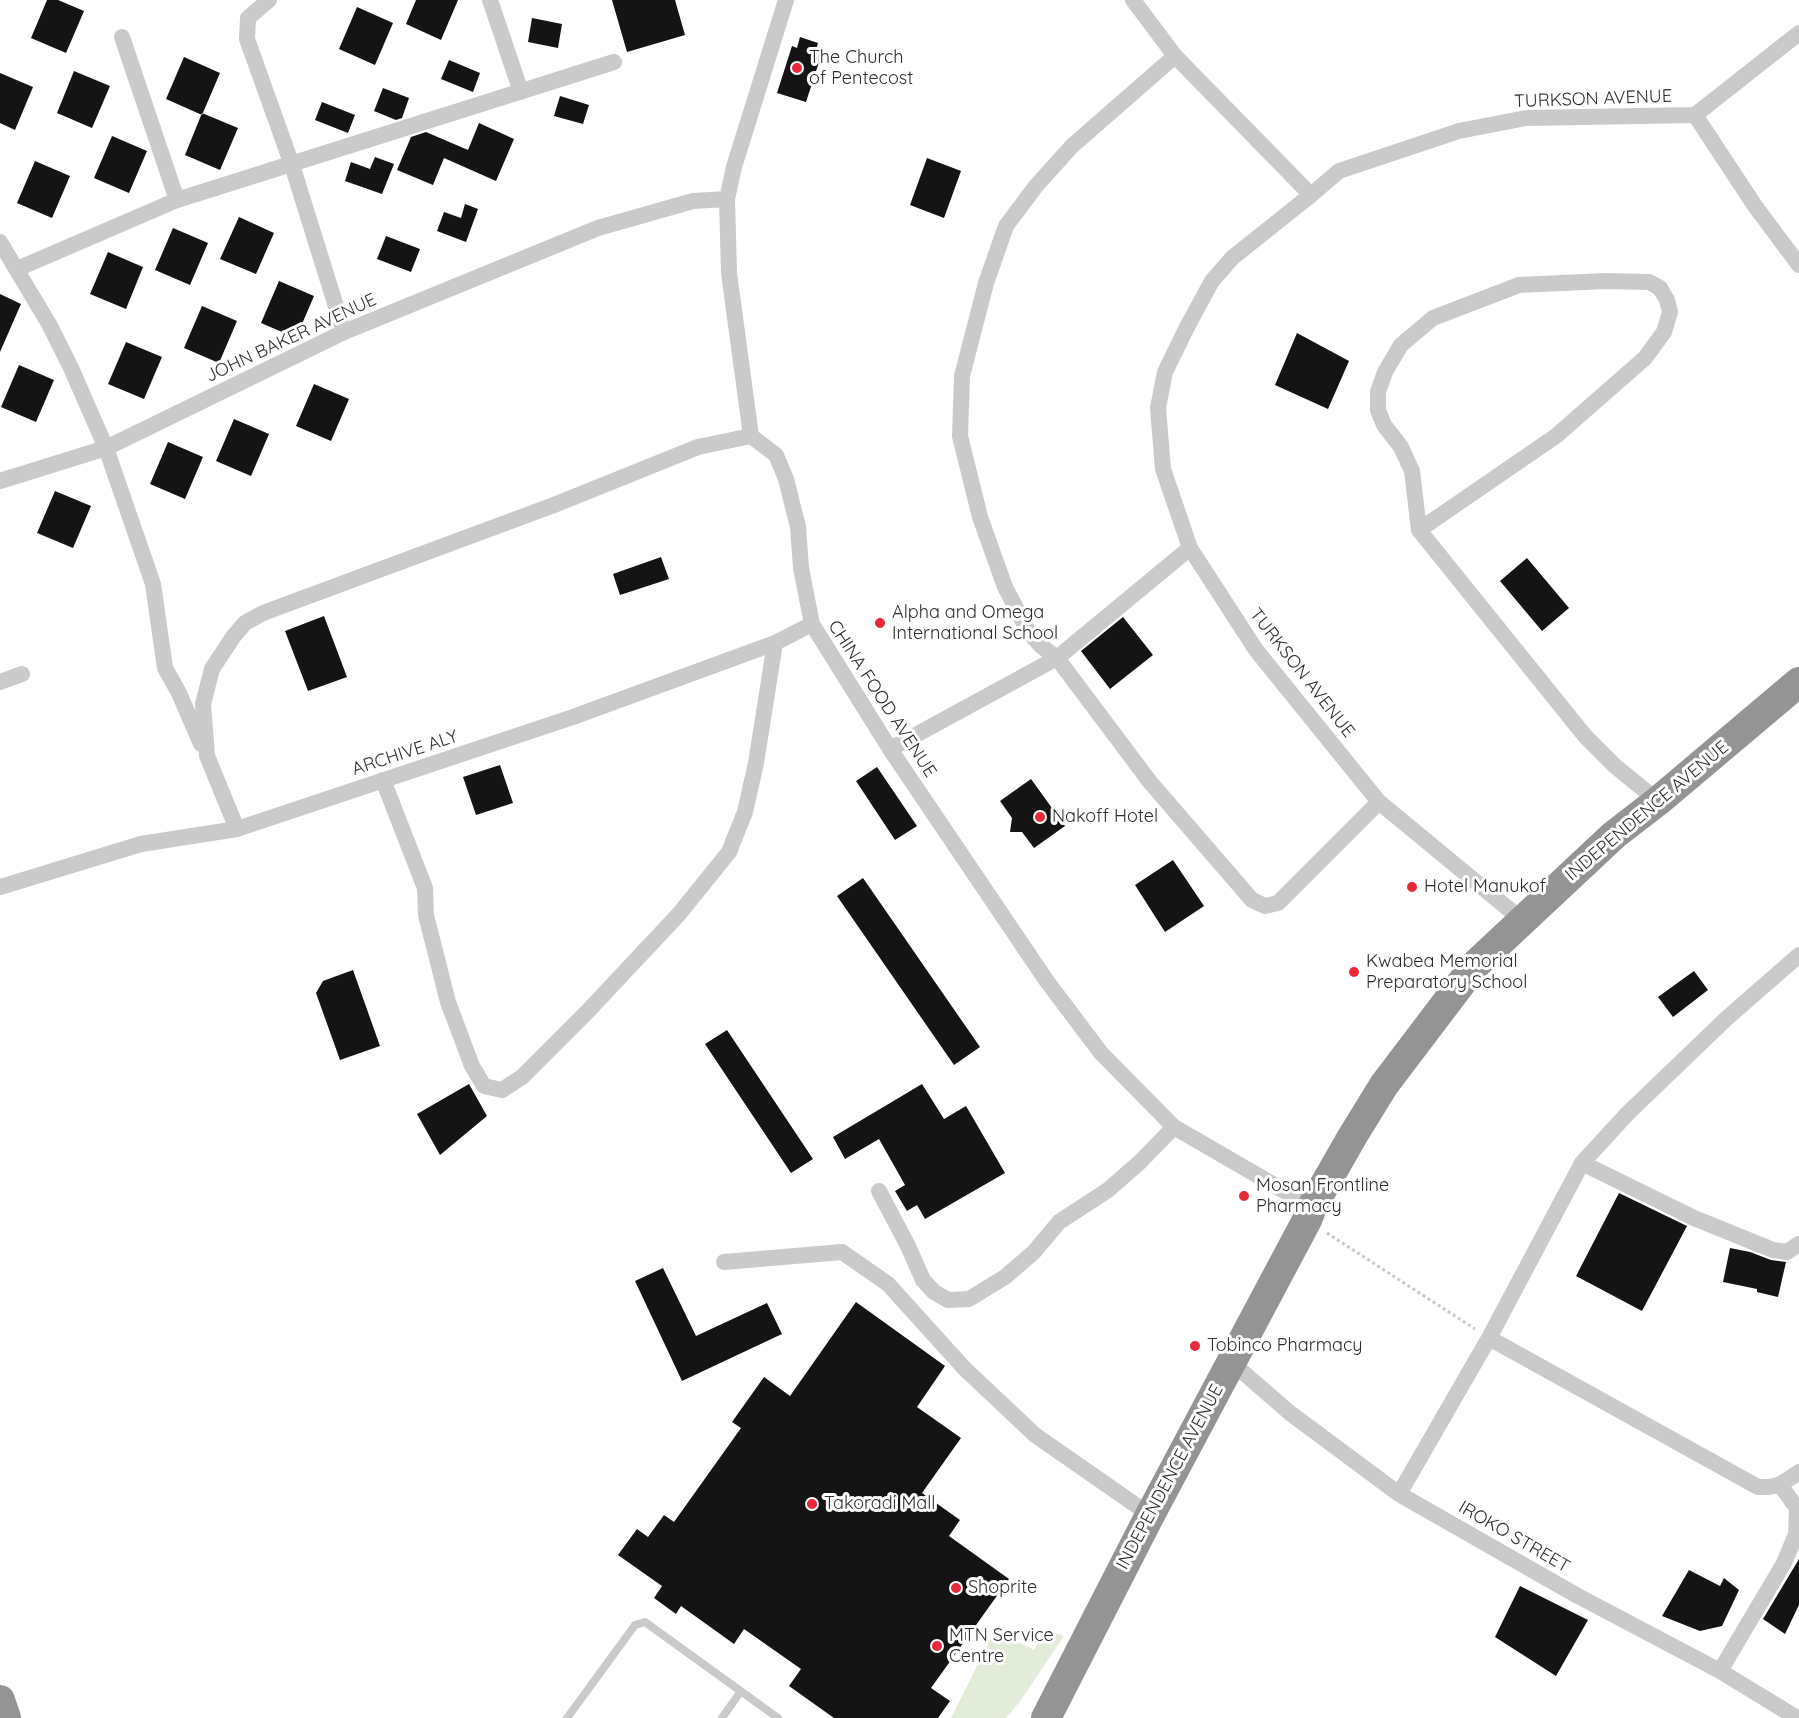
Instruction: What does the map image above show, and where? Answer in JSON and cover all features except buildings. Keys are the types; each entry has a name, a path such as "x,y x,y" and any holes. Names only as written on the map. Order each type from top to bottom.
{"highway":[{"name":"INDEPENDENCE AVENUE","path":"1046,1718 1149,1515 1309,1213 1384,1085 1475,965 1614,836 1799,682"},
{"path":"0,1700 6,1718"}],"street":[{"path":"269,0 248,18 247,39 292,165 344,332"},
{"path":"490,0 521,92"},
{"path":"207,756 203,704 212,669 233,637 245,624 263,613 554,505 698,447 751,436 729,273 727,199 734,167 786,0"},
{"path":"1133,0 1175,56 1311,195"},
{"path":"1799,33 1695,115 1755,206 1799,265"},
{"path":"122,37 177,200"},
{"path":"1175,56 1072,146 1036,186 1006,226 986,283 962,376 960,436 980,517 1005,587 1028,631 1041,646 1057,658 1150,782 1252,900 1265,906 1278,903 1379,802"},
{"path":"17,269 177,200 614,62"},
{"name":"TURKSON AVENUE","path":"1522,920 1379,802 1256,650 1190,548 1162,469 1158,408 1165,372 1212,281 1232,258 1339,171 1459,131 1526,118 1695,115"},
{"name":"JOHN BAKER AVENUE","path":"0,481 106,448 344,332 598,228 693,201 727,199"},
{"path":"0,242 49,324 106,448 153,584 165,668 179,693 237,829"},
{"path":"1419,530 1556,436 1646,358 1664,332 1670,312 1667,300 1660,288 1649,282 1606,281 1519,285 1433,318 1401,345 1385,372 1378,392 1378,410 1384,425 1401,447 1412,471 1419,530 1585,736 1615,766 1658,801"},
{"name":"CHINA FOOD AVENUE","path":"751,436 776,455 786,479 798,527 801,568 812,624 890,749 1046,980 1101,1053 1174,1127 1309,1213"},
{"path":"890,749 1057,658 1190,548"},
{"name":"ARCHIVE ALY","path":"0,887 141,844 237,829 573,717 775,642 812,624"},
{"path":"383,780 425,888 426,915 448,1002 472,1066 484,1086 502,1090 522,1077 588,1011 679,914 729,852 745,812 756,763 775,642"},
{"path":"0,682 22,674"},
{"path":"1399,1494 1490,1338 1582,1163 1628,1113 1702,1041 1799,955"},
{"path":"879,1191 923,1280 934,1292 948,1300 969,1299 1005,1277 1034,1252 1059,1222 1108,1190 1140,1162 1174,1127"},
{"path":"1582,1163 1694,1218 1773,1250 1787,1252 1799,1244"},
{"path":"724,1262 842,1252 888,1284 964,1368 1035,1435 1149,1515"},
{"path":"1490,1338 1758,1487 1772,1488 1799,1472"},
{"name":"IROKO STREET","path":"1230,1361 1290,1413 1399,1494 1576,1595 1720,1671 1797,1718"},
{"path":"1720,1671 1784,1563 1796,1534 1797,1508 1780,1485"}],"lane":[{"path":"567,1718 635,1625 645,1622 778,1718"},
{"path":"722,1718 741,1691"}],"path":[{"path":"1309,1213 1490,1338"}],"green space":[{"path":"995,1630 1034,1650 1046,1630 1064,1636 1021,1700 1006,1718 951,1718"}],"place":[{"name":"The Church of Pentecost","path":"797,68"},
{"name":"Alpha and Omega International School","path":"880,623"},
{"name":"Nakoff Hotel","path":"1040,817"},
{"name":"Hotel Manukof","path":"1412,887"},
{"name":"Kwabea Memorial Preparatory School","path":"1354,972"},
{"name":"Mosan Frontline Pharmacy","path":"1244,1196"},
{"name":"Tobinco Pharmacy","path":"1195,1346"},
{"name":"Takoradi Mall","path":"812,1504"},
{"name":"Shoprite","path":"956,1588"},
{"name":"MTN Service Centre","path":"937,1646"}]}
